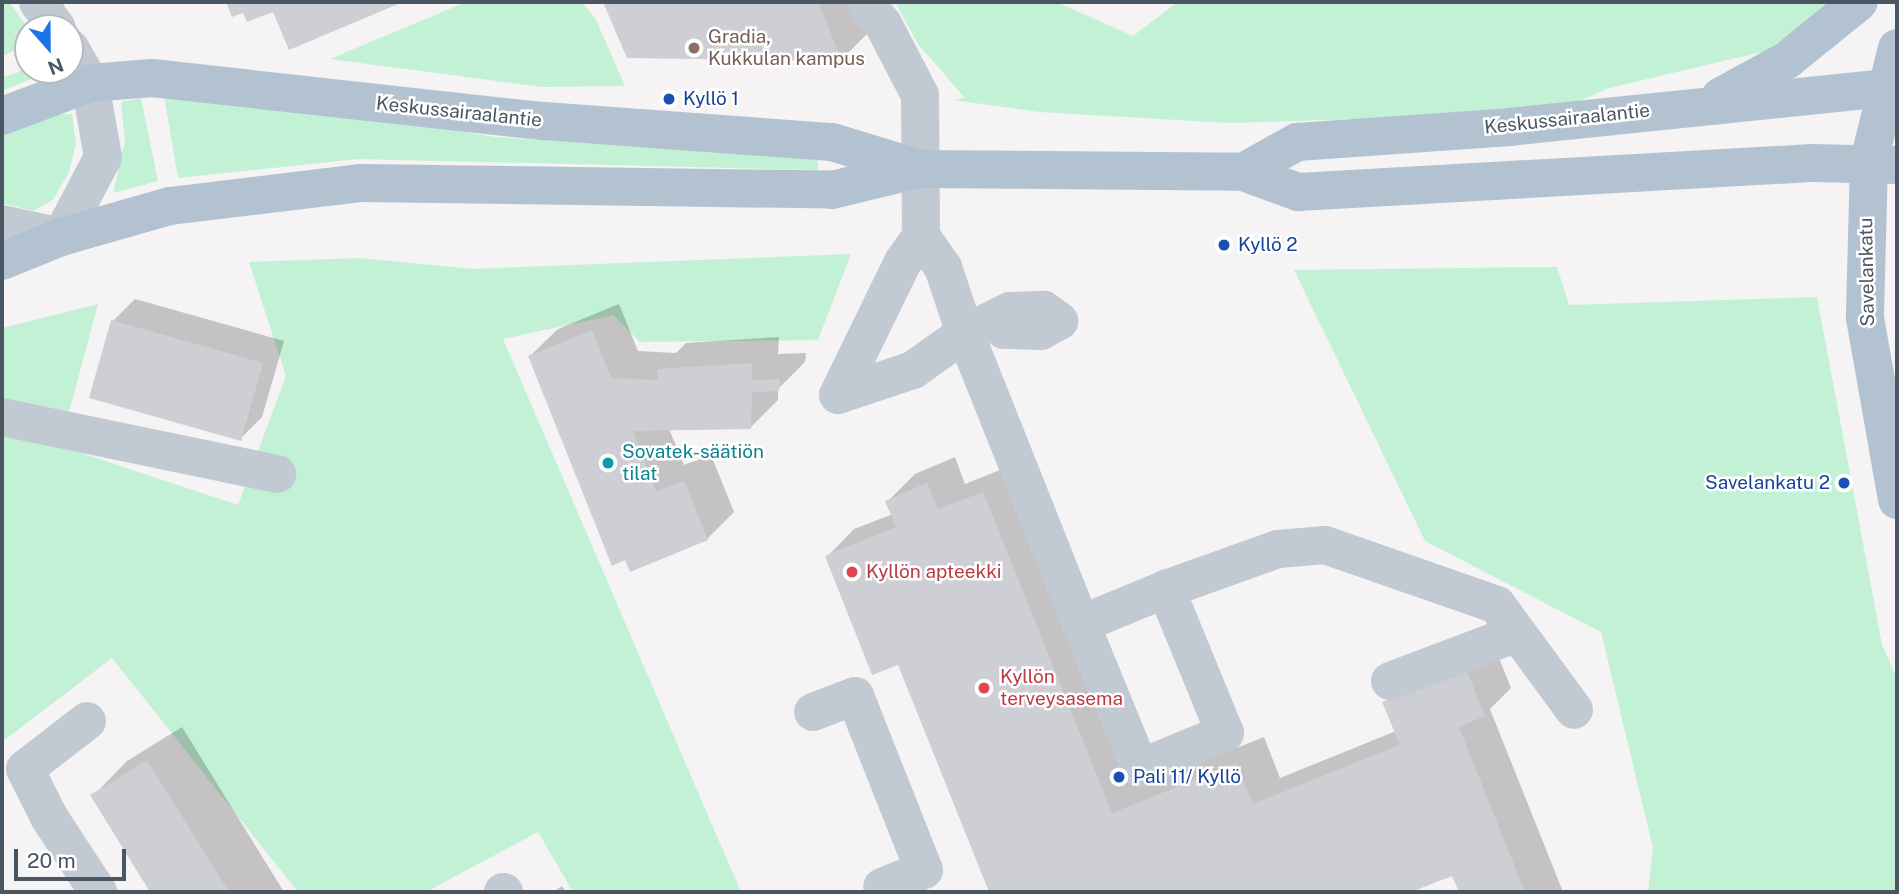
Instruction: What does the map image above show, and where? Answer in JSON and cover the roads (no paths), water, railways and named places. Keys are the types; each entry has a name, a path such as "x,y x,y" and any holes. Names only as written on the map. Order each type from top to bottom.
{"main road":[{"path":"1709,103 1787,60 1859,2"},
{"name":"Savelankatu","path":"1897,48 1865,318 1897,500"},
{"name":"Keskussairaalantie","path":"2,116 89,83 152,78 544,121 832,142 919,169"},
{"name":"Keskussairaalantie","path":"1243,172 1297,142 1509,127 1709,103 1892,86"},
{"name":"Keskussairaalantie","path":"2,261 61,237 170,206 360,183 832,190 919,169 1243,172 1298,192 1883,163"}],"street":[{"path":"865,2 883,24 920,95 922,236 979,327 1081,624 1140,768 1225,733 1166,589"},
{"path":"2,224 61,237 103,157 89,83 84,74"},
{"path":"922,236 903,261 838,396 913,370 979,327"},
{"path":"2,416 278,474"},
{"path":"1081,624 1166,589 1278,549 1325,545 1497,605 1574,710"},
{"path":"1390,681 1517,633"},
{"path":"813,712 855,696 929,881 882,887"},
{"path":"87,721 25,769 49,817 98,892"}],"place":[{"name":"Gradia, Kukkulan kampus","path":"694,48"},
{"name":"Kyllö 1","path":"669,99"},
{"name":"Kyllö 2","path":"1224,245"},
{"name":"Sovatek-säätiön tilat","path":"608,463"},
{"name":"Savelankatu 2","path":"1844,483"},
{"name":"Kyllön apteekki","path":"852,572"},
{"name":"Kyllön terveysasema","path":"984,688"},
{"name":"Pali 11/ Kyllö","path":"1119,777"}]}
